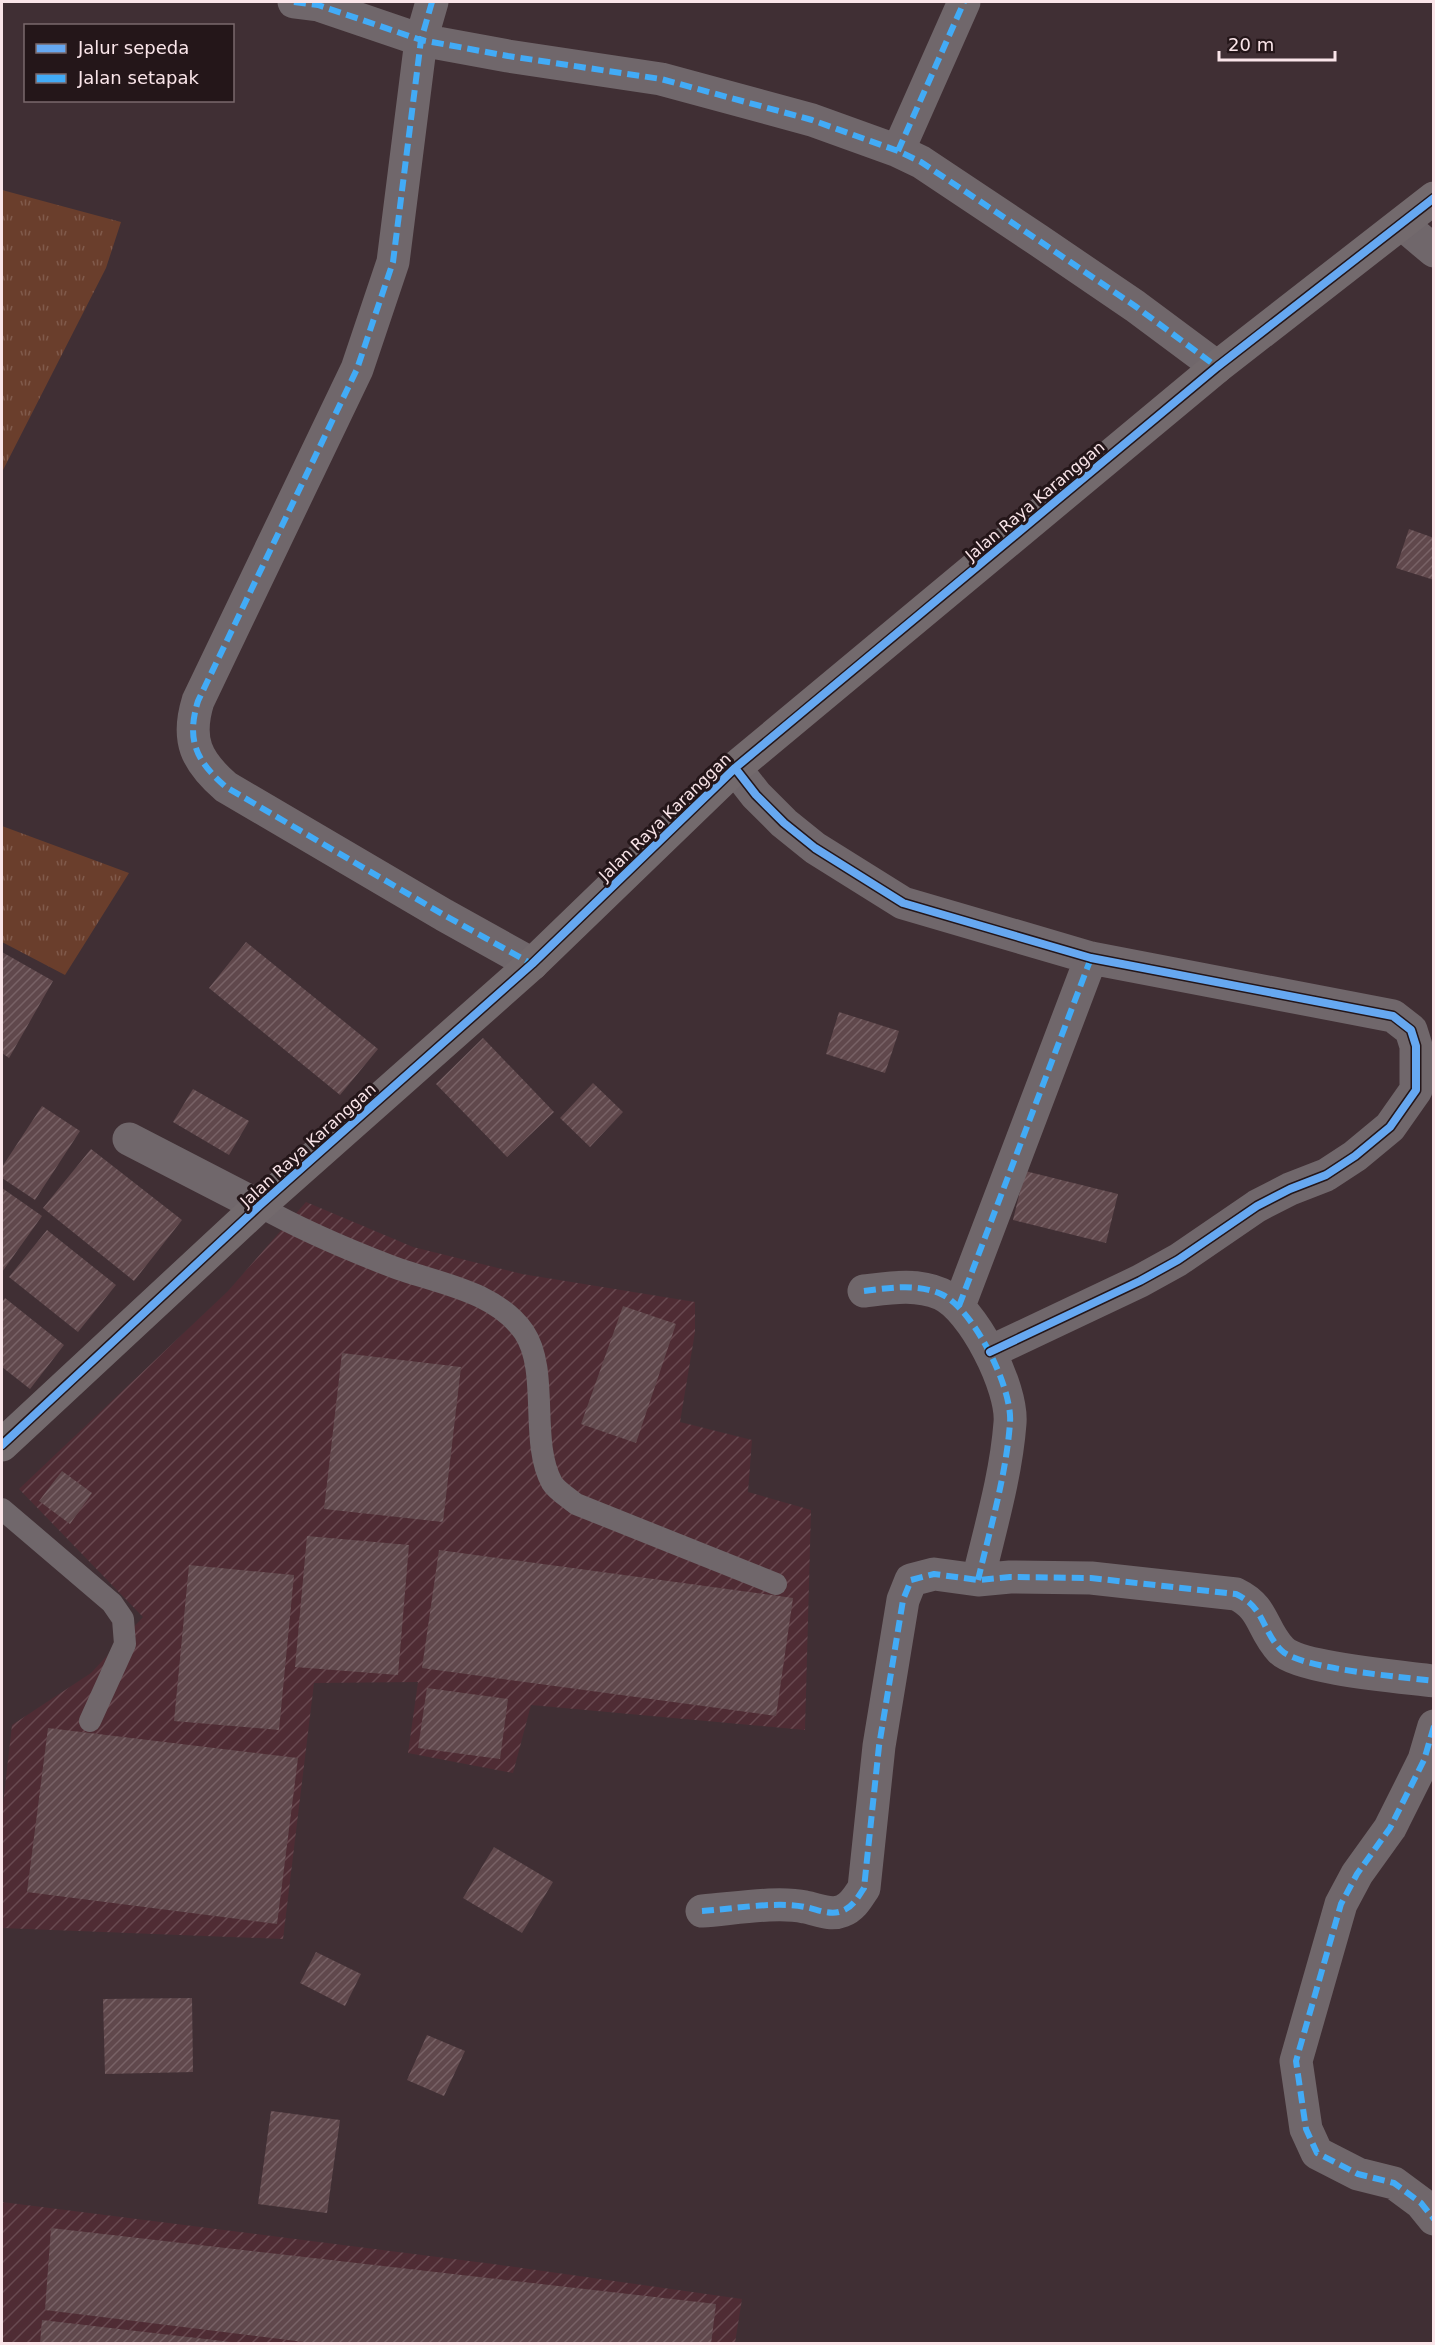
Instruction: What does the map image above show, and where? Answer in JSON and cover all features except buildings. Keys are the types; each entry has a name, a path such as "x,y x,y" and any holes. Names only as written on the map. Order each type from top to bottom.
{"street":[{"path":"294,2 318,5 421,40 508,57 661,79 812,120 898,151 921,162 1135,306 1217,367"},
{"path":"432,2 421,40 393,262 357,369 198,701 192,732 201,761 211,774 226,787 532,964"},
{"path":"898,151 964,2"},
{"name":"Jalan Raya Karanggan","path":"2,1445 259,1206 532,964 735,768 1217,367 1434,198"},
{"path":"1402,224 1434,251"},
{"path":"735,768 756,795 784,824 815,849 903,903 1091,958 1393,1016 1411,1030 1416,1046 1416,1090 1390,1127 1355,1156 1326,1175 1290,1189 1257,1206 1178,1260 1140,1281 990,1352"},
{"path":"959,1306 1091,958"},
{"path":"129,1138 259,1206"},
{"path":"864,1291 896,1287 919,1288 942,1295 959,1306 1000,1371 1011,1420 1003,1469 978,1580"},
{"path":"702,1911 804,1906 830,1913 842,1911 853,1905 864,1888 879,1746 903,1600 911,1580 934,1574 978,1580 1010,1577 1091,1578 1236,1594 1250,1601 1281,1650 1291,1657 1338,1669 1434,1681"},
{"path":"1434,1726 1424,1760 1390,1828 1358,1874 1341,1904 1296,2061 1306,2129 1317,2153 1358,2174 1394,2183 1420,2203 1434,2219"}],"lane":[{"path":"259,1206 287,1222 388,1265 482,1298 504,1309 525,1334 535,1362 544,1457 553,1485 576,1504 776,1584"},
{"path":"2,1509 112,1603 123,1619 125,1644 90,1721"}],"shaded area":[{"path":"306,1202 413,1247 522,1274 695,1302 695,1332 680,1422 752,1440 748,1492 811,1510 805,1730 531,1705 513,1773 408,1753 418,1682 314,1683 283,1939 2,1928 2,1813 12,1725 91,1673 143,1617 19,1489 228,1291"},
{"path":"2,2202 493,2264 742,2299 735,2343 2,2343"}],"green space":[{"path":"2,190 121,222 106,268 2,472"},
{"path":"2,826 129,873 65,975 2,942"}],"marked path":[{"path":"294,2 318,5 421,40 508,56 661,79 812,120 898,151 921,162 1038,240 1135,306 1217,367"},
{"path":"432,2 421,40 393,262 357,369 198,701 193,727 194,738 201,759 226,787 532,964"},
{"path":"898,151 964,2"},
{"path":"959,1306 1091,958"},
{"path":"864,1291 912,1287 941,1294 966,1315 978,1332 998,1370 1005,1390 1010,1423 1001,1483 978,1580"},
{"path":"702,1911 794,1905 837,1912 852,1904 864,1888 879,1746 903,1600 911,1580 934,1574 978,1580 1010,1577 1091,1578 1236,1594 1258,1612 1281,1650 1292,1657 1329,1667 1434,1681"},
{"path":"1434,1726 1424,1760 1390,1828 1357,1874 1341,1904 1296,2061 1306,2129 1317,2153 1358,2174 1394,2183 1421,2203 1434,2219"}],"cycle path":[{"path":"2,1445 259,1206 532,964 735,768 1217,367 1434,198"},
{"path":"735,768 756,795 784,823 815,848 903,903 1091,958 1393,1016 1411,1030 1416,1046 1416,1090 1390,1127 1355,1156 1326,1175 1290,1189 1257,1206 1178,1260 1140,1281 990,1352"}]}
